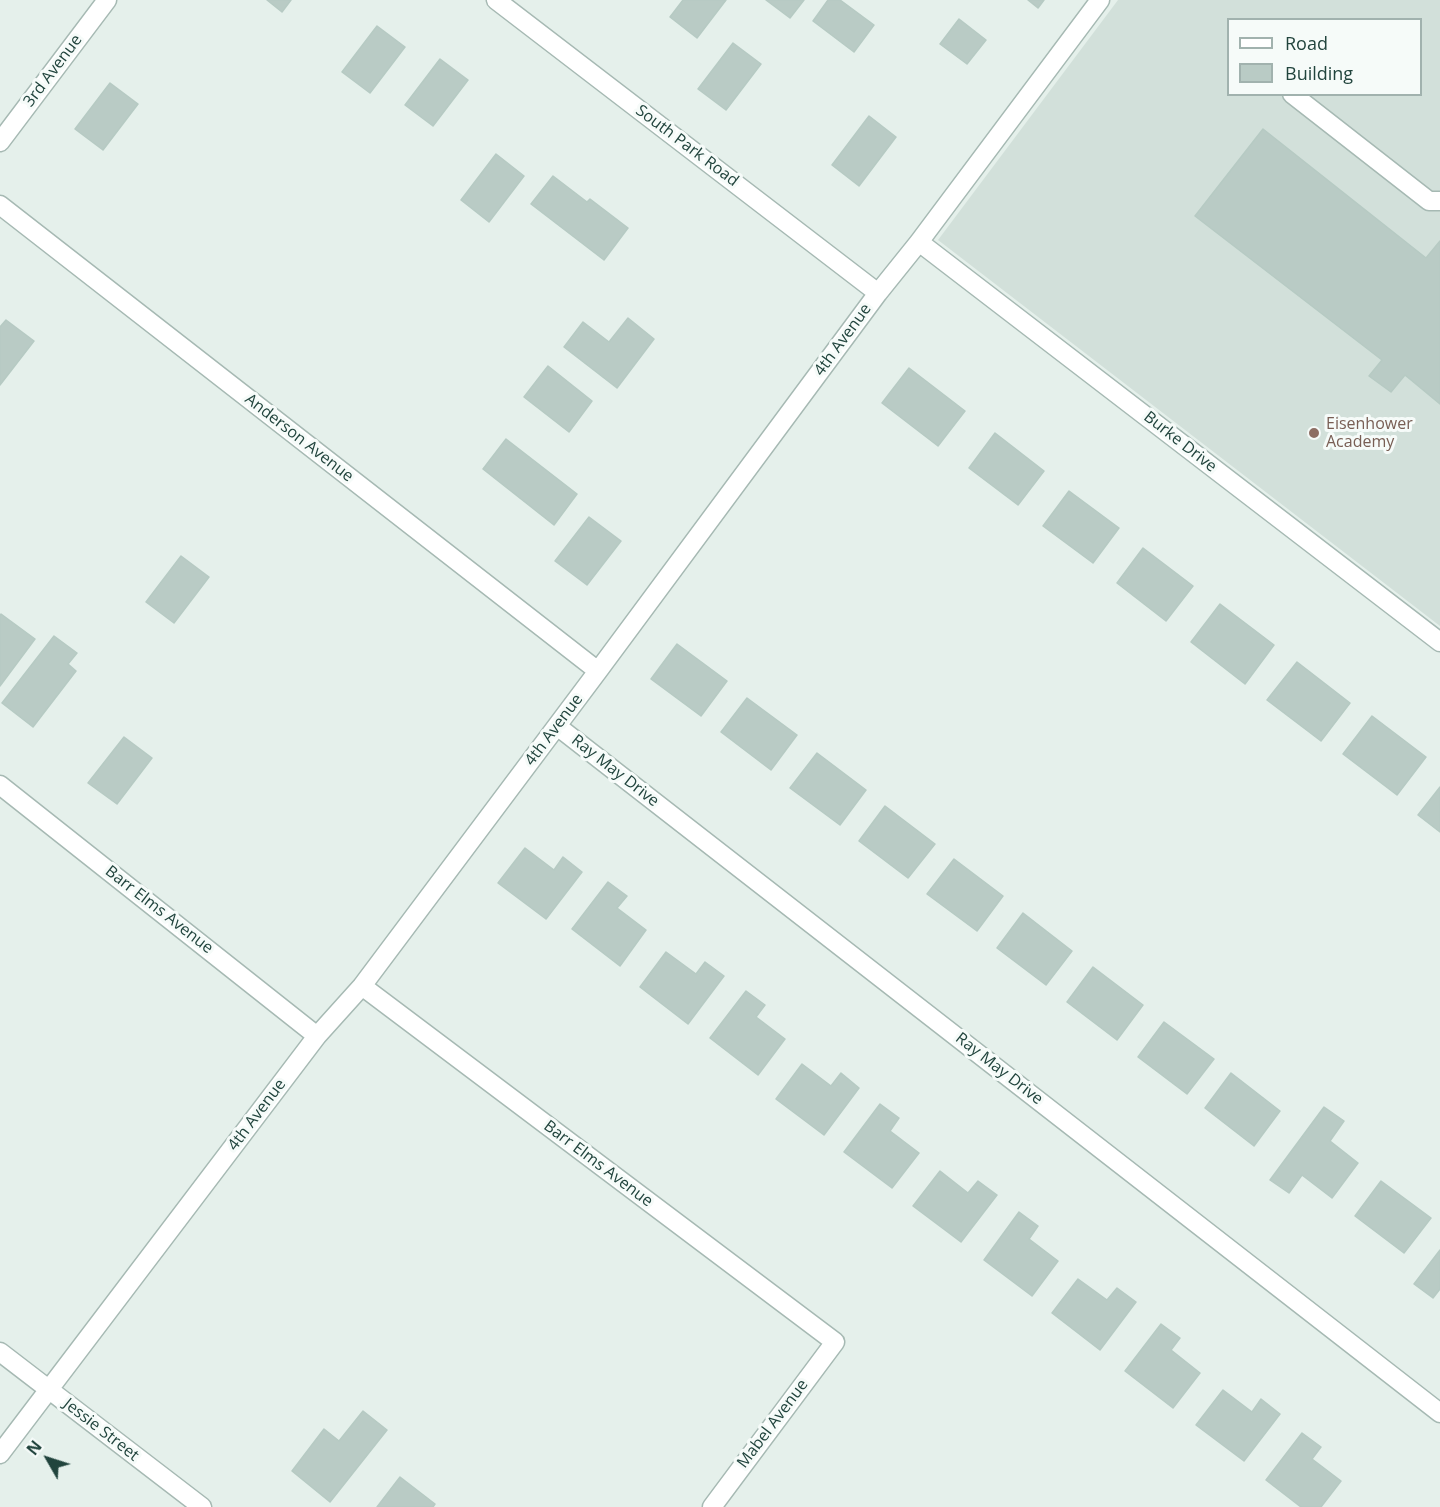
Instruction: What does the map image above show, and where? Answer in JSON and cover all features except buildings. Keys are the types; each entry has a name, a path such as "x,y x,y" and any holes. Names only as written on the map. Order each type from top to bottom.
{"street":[{"name":"3rd Avenue","path":"0,142 107,0"},
{"name":"South Park Road","path":"495,0 878,293"},
{"name":"4th Avenue","path":"0,1454 317,1036 362,986 878,293 919,242 1100,0"},
{"path":"1295,96 1429,201 1440,201"},
{"name":"Anderson Avenue","path":"0,205 598,671"},
{"name":"Burke Drive","path":"919,242 1440,642"},
{"name":"Ray May Drive","path":"557,726 1440,1413"},
{"name":"Barr Elms Avenue","path":"0,785 317,1036"},
{"name":"Barr Elms Avenue","path":"362,986 835,1342"},
{"name":"Mabel Avenue","path":"712,1507 835,1342"},
{"name":"Jessie Street","path":"0,1352 202,1507"}],"shaded area":[{"name":"Eisenhower Academy","path":"1118,0 1440,0 1440,626 938,240"}],"place":[{"name":"Eisenhower Academy","path":"1314,433"}]}
